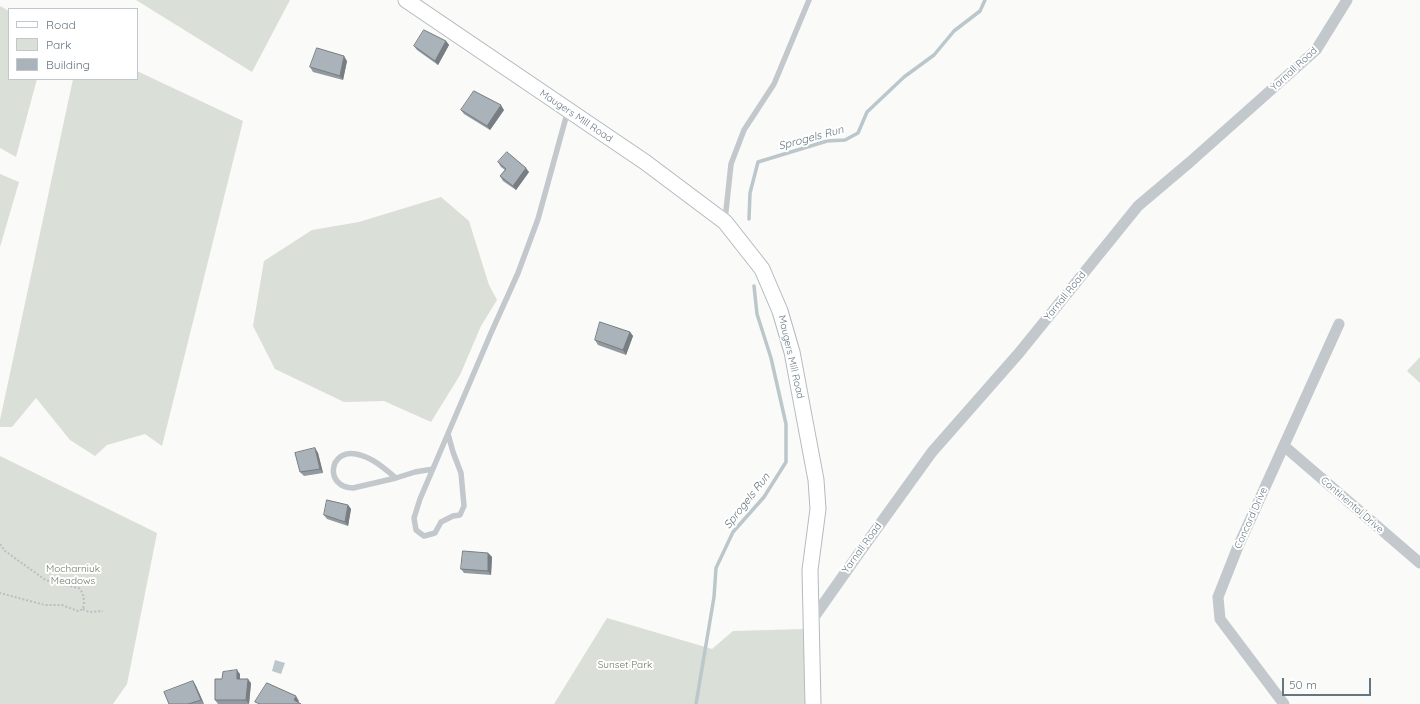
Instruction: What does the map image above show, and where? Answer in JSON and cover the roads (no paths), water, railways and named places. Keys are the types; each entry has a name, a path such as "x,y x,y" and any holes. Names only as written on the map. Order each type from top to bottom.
{"street":[{"name":"Maugers Mill Road","path":"406,0 644,162 724,222 762,269 780,311 792,352 816,480 818,509 810,570 812,693 814,704"},
{"name":"Yarnall Road","path":"812,620 856,556 932,452 1019,354 1138,206 1316,50 1347,0"},
{"name":"Concord Drive","path":"1284,704 1220,619 1218,597 1339,324"},
{"name":"Continental Drive","path":"1284,446 1420,563"}],"lane":[{"path":"724,222 731,164 744,130 774,84 810,0"},
{"path":"448,434 461,473 464,506 460,514 441,522 435,533 424,536 416,530 414,518 420,499 491,333 518,273 538,219 568,110"},
{"path":"396,478 377,462 357,454 346,454 341,456 335,462 333,470 334,478 339,484 346,488 353,488 396,478 415,472 433,469"}],"waterway":[{"name":"Sprogels Run","path":"749,219 750,193 758,162 827,141 845,140 858,133 867,112 904,77 934,55 954,31 980,11 985,0"},
{"name":"Sprogels Run","path":"696,704 714,597 716,568 733,532 764,497 786,462 786,424 771,358 757,314 754,286"}],"park label":[{"name":"Mocharniuk Meadows","path":"73,574"},
{"name":"Sunset Park","path":"625,665"}]}
